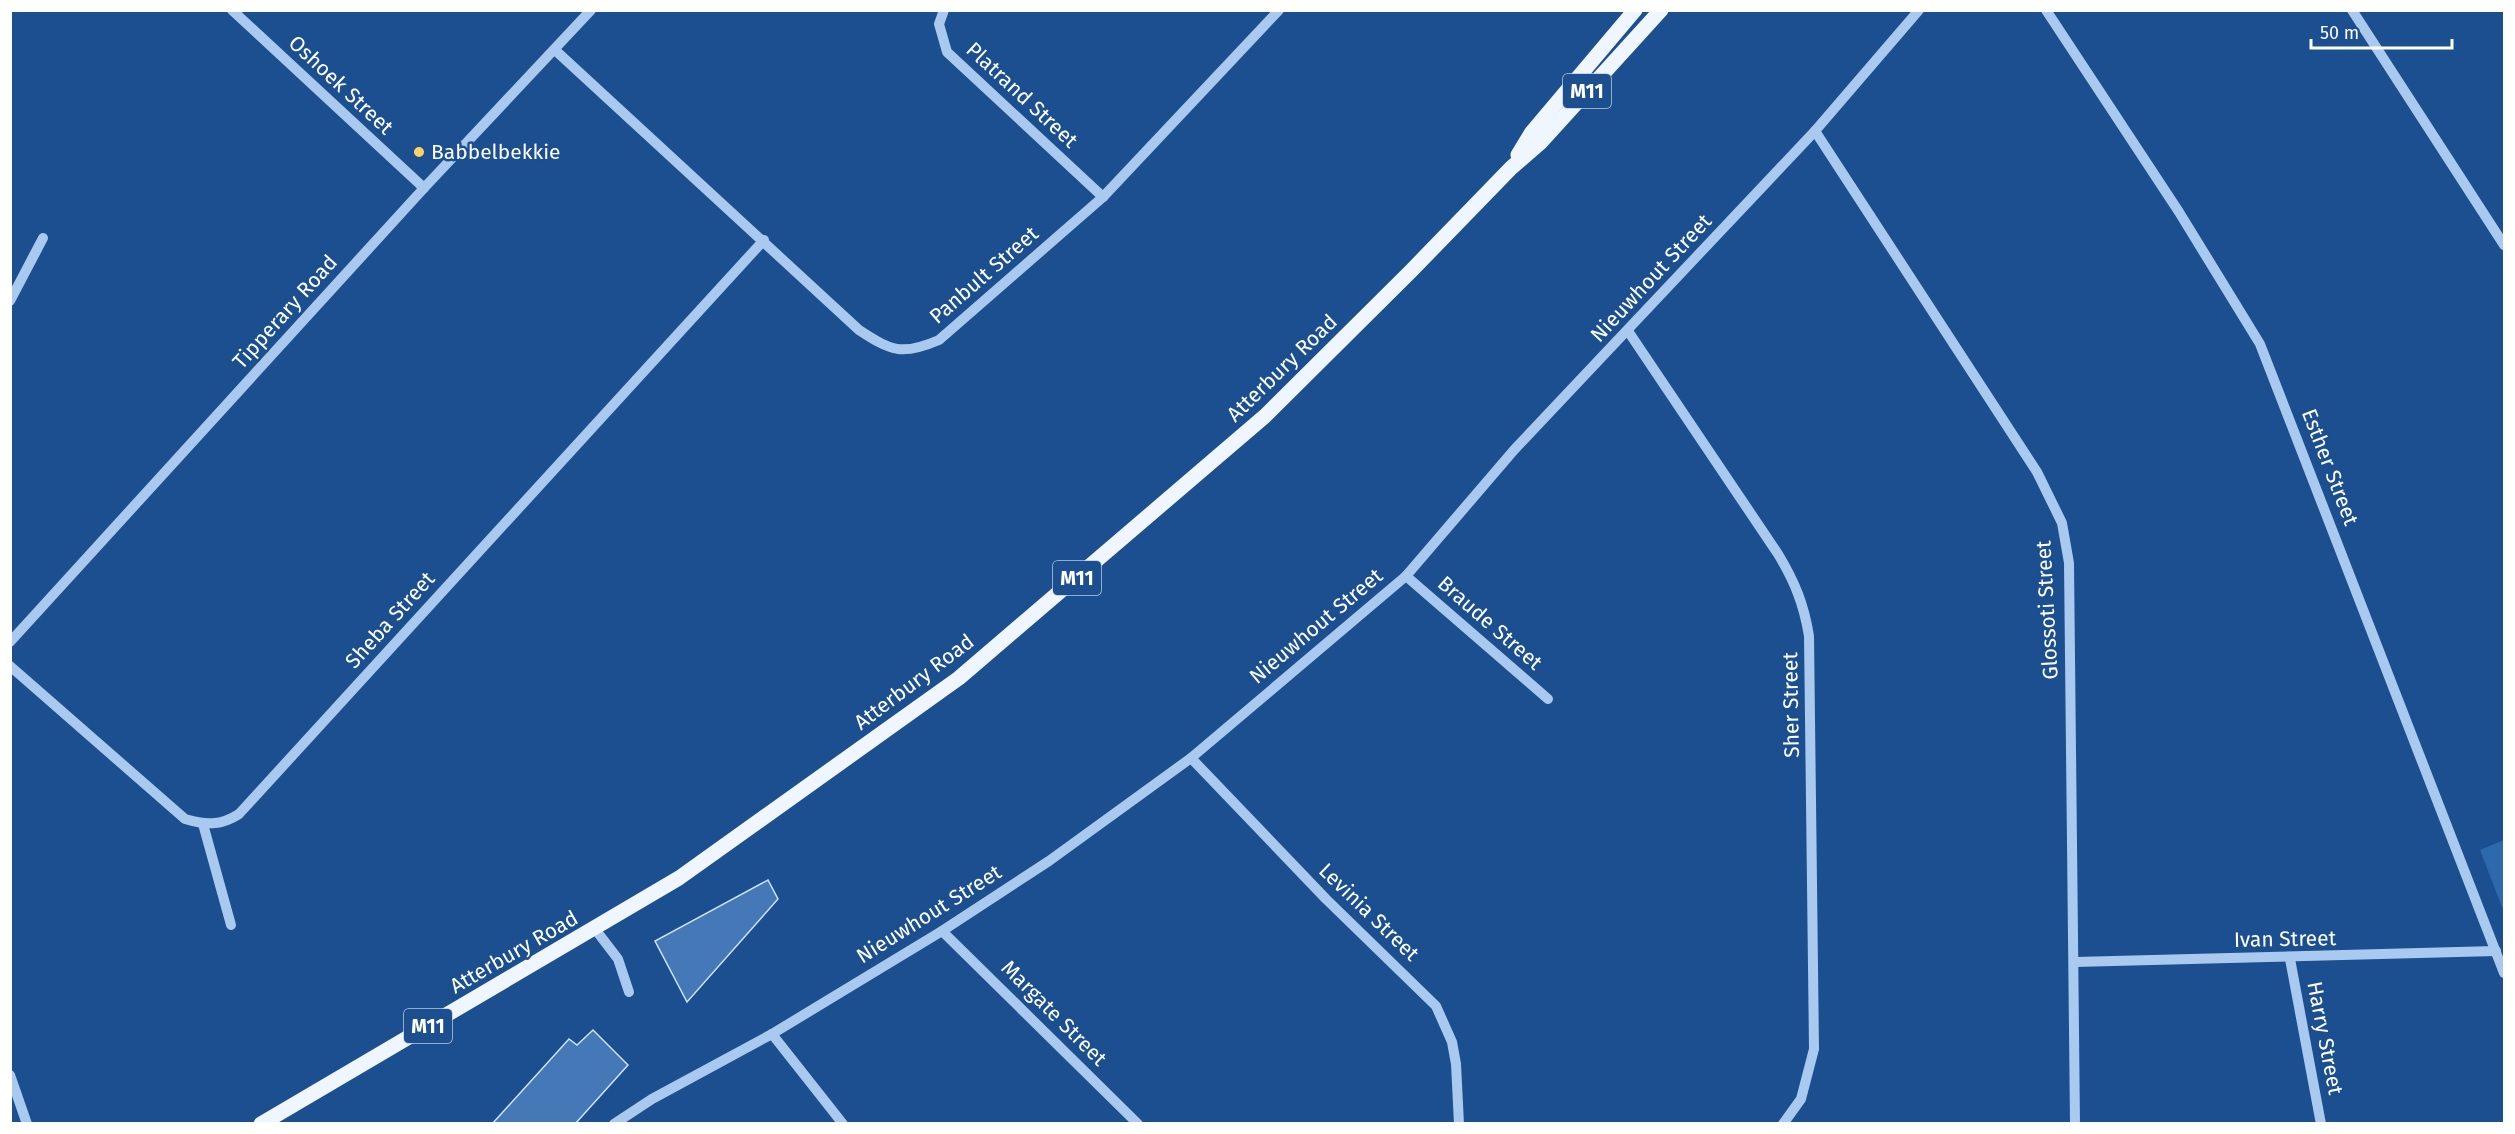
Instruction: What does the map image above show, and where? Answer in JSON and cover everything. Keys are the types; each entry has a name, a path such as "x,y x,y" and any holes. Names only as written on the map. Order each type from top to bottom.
{"main road":[{"name":"Atterbury Road","path":"1510,168 1532,132 1635,10"},
{"name":"Atterbury Road","path":"261,1124 595,929 697,865 959,678 1265,416 1411,272 1510,168 1541,142 1661,10"}],"street":[{"name":"Oshoek Street","path":"232,10 424,188"},
{"name":"Tipperary Road","path":"10,642 424,188 591,10"},
{"name":"Platrand Street","path":"944,10 939,24 947,52 1103,197"},
{"name":"Panbult Street","path":"555,50 764,240 859,330 887,348 917,350 939,340 1103,197 1279,10"},
{"name":"Nieuwhout Street","path":"614,1124 652,1099 772,1034 942,931 1049,861 1191,758 1406,576 1514,450 1815,131 1919,10"},
{"name":"Esther Street","path":"2046,10 2185,221 2260,344 2505,973"},
{"path":"2352,10 2505,245"},
{"name":"Glossoti Street","path":"1815,131 2037,472 2062,523 2069,563 2075,1124"},
{"path":"10,301 43,238"},
{"name":"Sheba Street","path":"203,824 229,821 239,814 764,240"},
{"name":"Sher Street","path":"1628,331 1778,554 1796,583 1805,608 1809,636 1814,1049 1801,1099 1783,1124"},
{"name":"Braude Street","path":"1406,576 1548,699"},
{"path":"10,666 174,812 185,819 203,824 231,925"},
{"name":"Levinia Street","path":"1191,758 1326,899 1436,1006 1452,1042 1456,1064 1459,1124"},
{"path":"595,929 618,959 629,992"},
{"name":"Margate Street","path":"942,931 1138,1124"},
{"name":"Ivan Street","path":"2075,962 2290,959 2496,951"},
{"name":"Harry Street","path":"2290,959 2321,1124"},
{"path":"772,1034 843,1124"},
{"path":"10,1075 27,1124"}],"shaded area":[{"path":"2504,840 2504,912 2480,850"}],"building":[{"path":"768,880 778,899 687,1002 655,941"},
{"path":"593,1030 628,1065 575,1124 492,1124 569,1039 577,1045"}],"place":[{"name":"Babbelbekkie","path":"419,152"}]}
